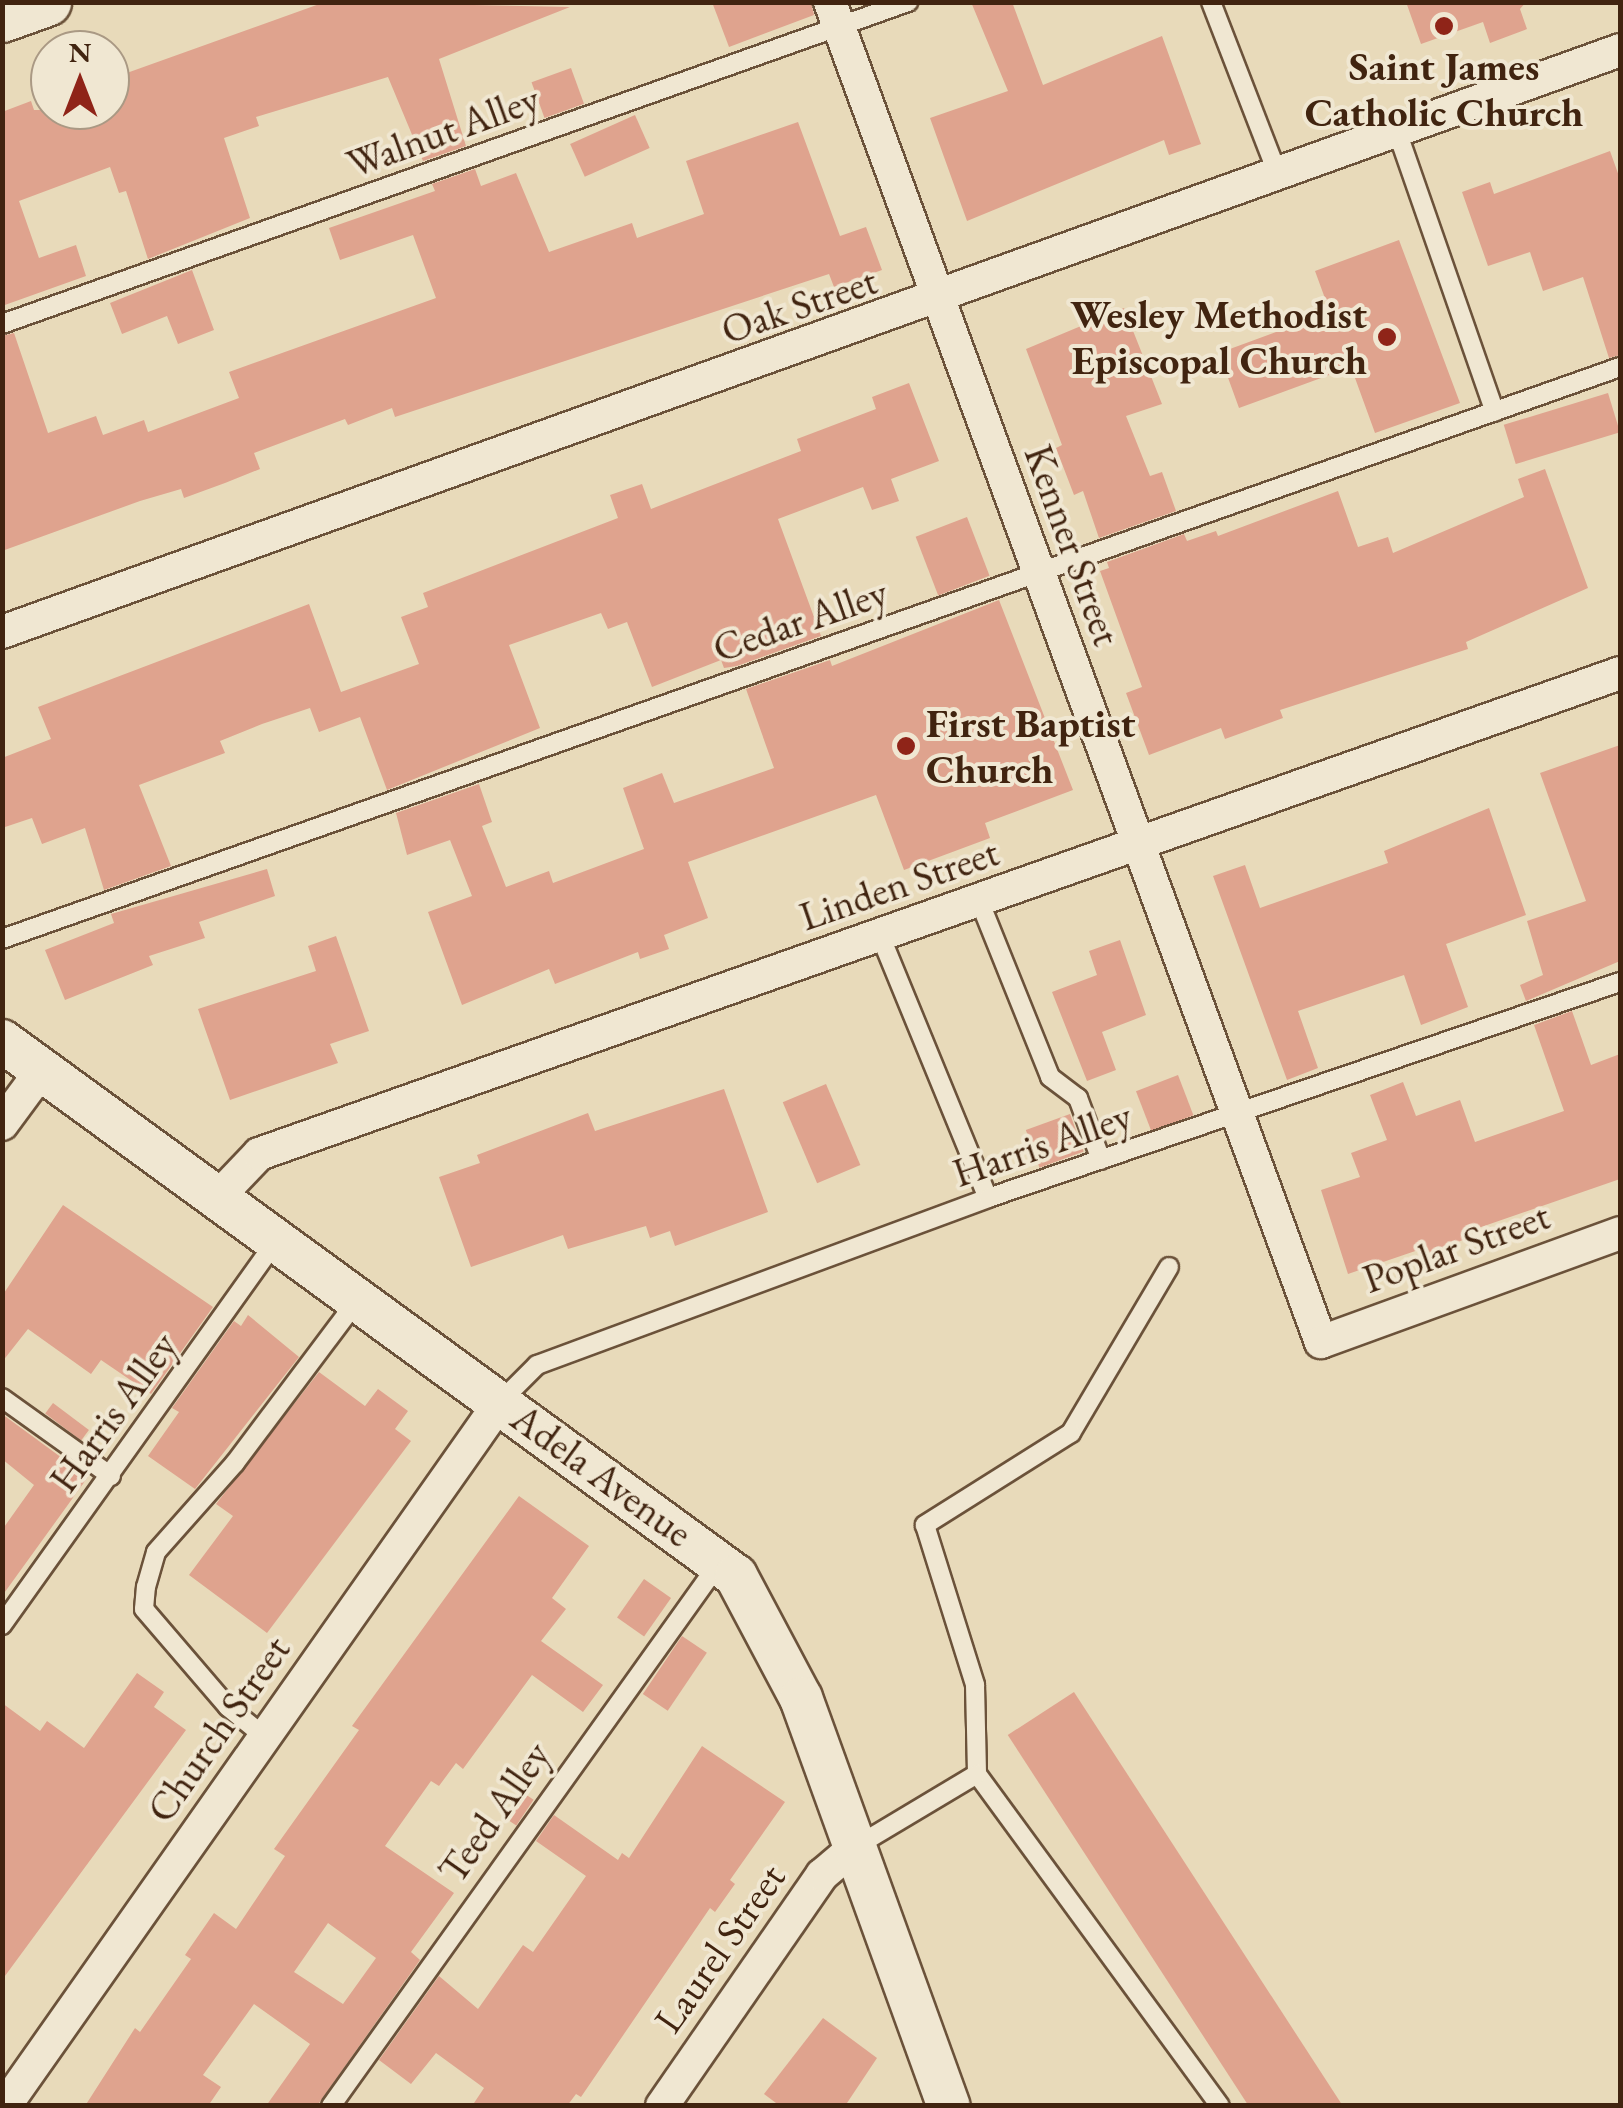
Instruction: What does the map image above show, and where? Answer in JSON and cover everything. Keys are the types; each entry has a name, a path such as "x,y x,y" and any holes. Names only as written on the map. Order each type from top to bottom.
{"main road":[{"path":"2,18 47,2"}],"street":[{"name":"Kenner Street","path":"834,15 1320,1342"},
{"name":"Oak Street","path":"2,632 938,301 1620,50"},
{"name":"Linden Street","path":"219,1196 260,1154 979,900 1138,848 1620,673"},
{"name":"Adela Avenue","path":"2,1041 720,1562 758,1608 801,1698 949,2106"},
{"path":"2,1124 42,1070"},
{"name":"Poplar Street","path":"1320,1342 1620,1233"},
{"name":"Church Street","path":"5,2106 502,1401"},
{"name":"Laurel Street","path":"662,2106 822,1876 854,1847"}],"lane":[{"name":"Walnut Alley","path":"2,324 834,15 908,2"},
{"path":"1211,2 1279,177"},
{"path":"1398,134 1495,412"},
{"name":"Cedar Alley","path":"2,939 1620,367"},
{"path":"979,900 1050,1077 1078,1098 1101,1160"},
{"path":"880,935 988,1198"},
{"name":"Harris Alley","path":"502,1401 537,1365 988,1198 1620,982"},
{"name":"Harris Alley","path":"2,1625 278,1238"},
{"path":"1169,1267 1071,1433 926,1525 975,1685 977,1774 1220,2106"},
{"path":"265,1737 228,1707 144,1609 146,1587 156,1552 235,1463 360,1298"},
{"path":"2,1398 111,1476"},
{"name":"Teed Alley","path":"330,2106 720,1562"},
{"path":"854,1847 977,1774"}],"building":[{"path":"325,2 570,7 439,59 466,146 423,161 388,77 256,117 259,126 224,138 250,218 148,259 126,191 119,193 110,167 19,201 39,258 76,245 86,276 2,306 2,112 30,101 30,130 130,130 130,72"},
{"path":"712,2 811,2 814,15 729,47"},
{"path":"971,2 1012,2 1043,85 1162,36 1201,144 1169,155 1164,140 967,221 930,118 1008,91"},
{"name":"Saint James Catholic Church","path":"1406,2 1526,2 1520,9 1527,29 1490,43 1483,22 1421,44"},
{"path":"571,68 584,104 545,118 532,82"},
{"path":"635,115 650,148 585,177 570,144"},
{"path":"798,122 840,236 866,227 882,270 834,287 829,274 395,417 392,408 348,425 345,419 254,453 260,469 225,483 184,498 181,489 140,501 2,551 2,336 14,333 48,433 96,416 103,435 144,420 148,432 239,398 229,372 436,298 413,235 340,260 329,228 435,191 432,184 475,169 481,186 516,173 549,252 632,223 637,238 704,214 686,161"},
{"path":"1610,151 1620,179 1620,355 1609,358 1583,277 1543,291 1530,252 1488,266 1462,192 1490,182 1494,194"},
{"name":"Wesley Methodist Episcopal Church","path":"1399,240 1460,403 1375,433 1351,367 1239,408 1219,353 1330,312 1315,271"},
{"path":"192,270 214,330 178,344 167,316 122,334 110,303"},
{"path":"1124,308 1162,404 1126,416 1150,476 1162,472 1176,511 1099,538 1083,491 1074,495 1056,448 1062,445 1026,349"},
{"path":"909,383 939,461 891,479 899,501 872,510 863,487 778,519 821,636 737,666 724,668 721,660 652,687 627,622 608,629 601,613 509,645 540,728 387,790 360,717 319,732 310,708 262,724 220,741 225,753 139,785 171,866 104,890 85,828 42,844 32,818 2,828 2,758 51,739 38,707 309,604 341,692 419,664 401,617 428,607 423,593 618,518 610,495 642,484 651,509 801,451 797,439 876,409 872,397"},
{"path":"1608,393 1620,432 1516,464 1504,425"},
{"path":"1545,469 1588,588 1466,642 1468,649 1280,710 1283,718 1225,739 1221,728 1149,755 1126,693 1142,687 1100,571 1109,568 1107,562 1184,534 1187,541 1216,531 1218,536 1338,491 1358,547 1388,537 1393,553 1524,497 1518,479"},
{"path":"967,517 990,576 938,596 916,537"},
{"path":"999,600 1073,790 985,823 990,838 904,870 876,795 688,862 708,918 664,935 669,949 640,959 638,952 555,984 549,969 462,1005 428,912 472,896 450,840 407,855 396,813 479,784 492,822 482,826 506,887 549,871 553,883 644,849 623,788 662,773 674,803 774,768 746,689 830,660 832,666"},
{"path":"1620,745 1620,961 1526,1001 1520,985 1543,975 1527,921 1586,901 1540,773"},
{"path":"1489,808 1526,915 1446,944 1468,1007 1421,1025 1404,975 1298,1011 1318,1068 1287,1080 1213,876 1245,865 1260,908 1388,863 1384,851"},
{"path":"267,869 275,896 199,922 205,938 149,956 153,965 65,1000 45,950 114,923 111,914"},
{"path":"336,936 369,1031 330,1044 338,1063 230,1100 198,1009 316,971 308,946"},
{"path":"1120,940 1146,1015 1102,1032 1116,1070 1087,1081 1052,992 1097,975 1089,951"},
{"path":"1572,1011 1591,1065 1620,1054 1620,1179 1461,1234 1463,1240 1430,1253 1427,1247 1348,1274 1321,1190 1360,1177 1351,1153 1387,1140 1370,1095 1403,1082 1416,1116 1460,1100 1475,1142 1564,1111 1534,1025"},
{"path":"1178,1075 1193,1115 1151,1131 1136,1091"},
{"path":"826,1084 860,1165 817,1183 783,1102"},
{"path":"724,1089 768,1212 675,1246 670,1231 650,1238 646,1226 568,1249 563,1235 471,1267 439,1177 480,1163 477,1155 588,1113 595,1131"},
{"path":"1070,1114 1084,1152 1040,1168 1026,1130"},
{"path":"63,1205 213,1307 151,1394 101,1360 91,1374 28,1329 2,1362 2,1296"},
{"path":"248,1315 299,1357 195,1489 148,1456 179,1412 172,1408 234,1321 241,1326"},
{"path":"319,1372 365,1406 378,1389 408,1411 395,1429 411,1441 267,1633 189,1575 233,1516 216,1504"},
{"path":"53,1403 89,1430 81,1440 45,1413"},
{"path":"2,1414 88,1477 2,1596 2,1530 34,1485 2,1459"},
{"path":"519,1496 589,1546 552,1598 566,1609 541,1641 603,1685 583,1712 532,1675 463,1769 456,1763 439,1786 431,1781 385,1846 454,1893 411,1952 420,1960 319,2103 266,2106 310,2044 254,2004 203,2075 221,2087 208,2106 85,2106 135,2028 140,2032 191,1959 185,1955 214,1913 236,1929 285,1856 274,1849 359,1730 352,1726","holes":["328,1923 376,1958 343,2004 294,1972"]},
{"path":"644,1579 671,1598 644,1636 617,1618"},
{"path":"682,1636 707,1653 668,1711 643,1694"},
{"path":"137,1673 164,1692 154,1707 186,1730 2,1980 2,1703 40,1731 47,1721 84,1748"},
{"path":"1074,1692 1343,2106 1249,2106 1008,1735"},
{"path":"702,1746 785,1802 730,1880 735,1884 715,1912 710,1908 581,2097 576,2094 567,2106 472,2106 484,2088 436,2053 411,2084 379,2060 439,1976 478,2009 523,1945 533,1952 586,1876 536,1841 554,1815 618,1860 622,1853 629,1858"},
{"path":"522,1792 534,1800 516,1826 505,1818"},
{"path":"823,2018 877,2058 845,2106 780,2106 764,2094"}],"place":[{"name":"Saint James Catholic Church","path":"1444,26"},
{"name":"Wesley Methodist Episcopal Church","path":"1387,337"},
{"name":"First Baptist Church","path":"906,746"}]}
